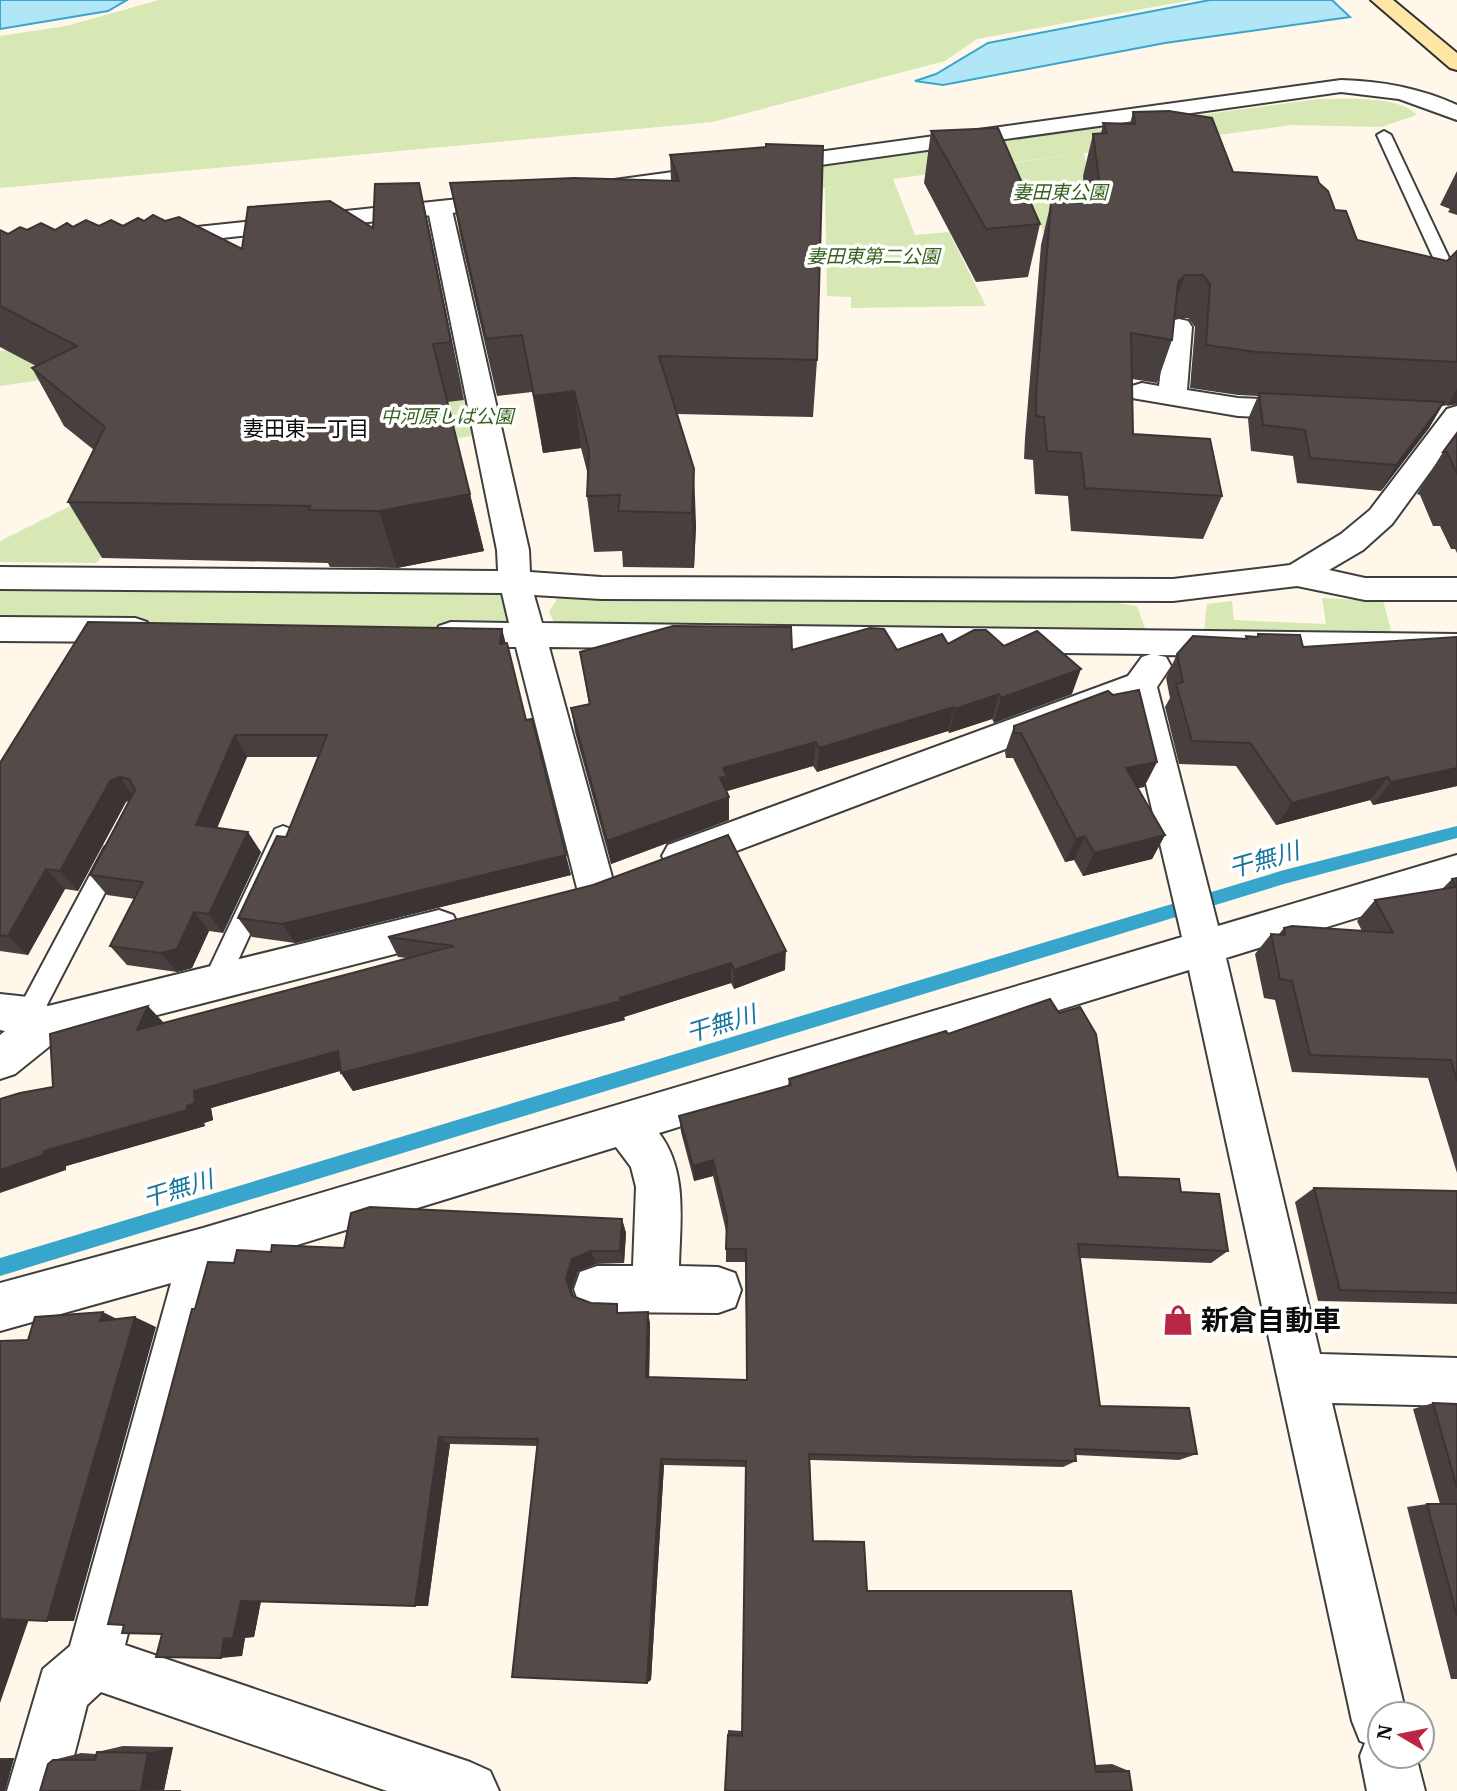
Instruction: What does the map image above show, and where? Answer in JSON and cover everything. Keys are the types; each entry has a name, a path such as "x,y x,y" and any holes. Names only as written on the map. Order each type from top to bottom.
{"main road":[{"path":"1381,0 1457,64"}],"street":[{"path":"578,192 1341,86 1400,92 1428,98 1457,113"},
{"path":"138,240 440,210 523,199"},
{"path":"440,210 472,370 479,389 513,550 515,582 596,888"},
{"path":"1172,397 1179,327"},
{"path":"1142,392 1238,407 1333,412"},
{"path":"1297,575 1352,542 1381,517 1446,416"},
{"path":"0,578 515,582 601,588 1173,590 1297,575 1366,589 1457,589"},
{"path":"556,898 596,888 1140,685 1171,643 1176,626 1173,590"},
{"path":"0,629 168,631"},
{"path":"419,634 1457,646"},
{"path":"1140,685 1187,874 1375,1700"},
{"path":"0,1307 203,1251 624,1122 1200,937 1457,871"},
{"path":"0,1060 24,1018 215,983 478,917"},
{"path":"624,1122 651,1158 658,1187 655,1289"},
{"path":"36,1791 63,1689 93,1662 203,1251"},
{"path":"597,1289 718,1290"},
{"path":"1301,1378 1457,1382"},
{"path":"93,1662 470,1791"},
{"path":"1391,1770 1396,1791"}],"lane":[{"path":"1384,135 1457,292"},
{"path":"24,1018 124,834"},
{"path":"215,983 283,836"}],"green space":[{"path":"159,0 1192,0 977,39 945,61 713,122 0,188 0,36 66,26"},
{"name":"妻田東第二公園","path":"1318,99 1385,101 1398,104 1417,115 1381,127 1292,125 893,179 915,235 949,232 986,306 851,308 851,297 827,296 825,189 835,187 457,239 456,234 463,218 479,211"},
{"name":"妻田東公園","path":"1084,153 1103,253 1047,240 1014,163"},
{"path":"8,350 55,378 0,386 0,351"},
{"name":"中河原しば公園","path":"465,377 477,435 391,450 374,429"},
{"path":"114,484 137,493 97,563 0,562 0,541"},
{"path":"0,586 498,590 509,595 512,617 492,628 0,622"},
{"path":"600,594 1089,599 1137,606 1148,636 555,624 549,612 558,597"},
{"path":"1322,598 1383,601 1393,637 1204,630 1207,604 1232,601 1234,620 1326,624"}],"water":[{"path":"0,0 127,0 108,11 0,29"},
{"path":"1210,0 1332,0 1350,17 1165,43 943,85 915,81 936,74 988,43"}],"building":[{"path":"1169,111 1212,118 1233,172 1317,177 1319,183 1328,191 1335,210 1346,211 1357,240 1447,261 1457,251 1457,362 1256,352 1206,345 1210,284 1203,275 1185,275 1178,282 1172,340 1131,333 1133,434 1210,439 1222,496 1085,488 1081,453 1047,451 1044,417 1036,416 1051,202 1102,203 1093,134 1107,133 1103,123 1135,124 1133,112"},
{"path":"998,128 1040,224 986,229 931,131"},
{"path":"766,144 823,146 817,360 659,356 694,469 692,513 618,511 620,495 587,496 589,450 574,391 534,396 522,335 486,339 450,183 574,178 679,181 670,155 766,147"},
{"path":"419,183 451,342 433,344 470,494 379,511 309,510 310,506 68,502 105,427 32,368 77,346 0,306 0,230 8,234 20,227 27,230 41,223 55,230 67,223 73,227 86,220 99,226 111,220 123,226 138,218 144,221 153,215 165,221 179,217 242,249 248,207 330,201 373,228 375,184"},
{"path":"1259,393 1444,402 1396,465 1310,458 1305,430 1263,425"},
{"path":"1457,433 1457,474 1447,452 1443,452"},
{"path":"88,622 502,629 500,644 507,643 526,720 532,719 566,855 282,924 238,918 277,836 286,837 327,735 235,735 196,825 248,832 209,914 194,912 177,949 161,953 110,946 143,882 90,875 135,790 129,779 120,777 110,781 60,871 46,869 8,936 0,935 0,763"},
{"path":"673,626 791,627 792,650 870,628 884,629 897,650 942,634 948,644 974,630 986,630 1004,646 1037,631 1081,669 1001,698 999,694 819,748 816,742 723,768 727,776 720,778 729,797 607,841 571,708 590,704 580,652"},
{"path":"1258,634 1300,635 1303,647 1457,637 1457,768 1391,782 1388,777 1292,803 1250,743 1192,741 1176,684 1183,682 1177,654 1193,636 1247,639 1246,636 1258,637"},
{"path":"1139,690 1157,762 1126,768 1165,835 1094,853 1085,836 1076,839 1021,733 1014,733 1014,726 1108,691 1113,695"},
{"path":"728,835 786,951 734,970 731,963 620,998 621,1001 341,1073 338,1051 194,1091 195,1103 187,1106 187,1110 44,1151 44,1155 0,1170 0,1099 53,1087 50,1034 148,1006 137,1030 454,946 388,937 593,885"},
{"path":"1457,878 1457,1081 1451,1060 1310,1055 1292,981 1280,979 1271,934 1285,935 1284,928 1292,926 1393,933 1375,900 1456,887 1452,879"},
{"path":"1050,999 1059,1013 1080,1007 1096,1034 1118,1177 1179,1179 1181,1192 1219,1194 1228,1251 1078,1244 1100,1406 1189,1408 1197,1454 1075,1449 1076,1461 809,1454 813,1541 864,1542 867,1591 1071,1591 1096,1772 1129,1771 1132,1791 725,1791 728,1735 742,1736 746,1461 661,1459 647,1683 512,1677 538,1439 439,1437 415,1606 241,1601 233,1638 224,1639 221,1658 156,1657 162,1634 122,1633 124,1625 108,1624 192,1309 195,1309 208,1262 234,1263 237,1250 271,1252 272,1245 344,1248 351,1213 370,1207 622,1219 620,1251 591,1251 572,1259 566,1278 572,1296 591,1303 617,1304 617,1313 648,1312 646,1377 747,1380 746,1249 726,1249 727,1218 713,1160 693,1166 679,1116 791,1085 789,1079 946,1031 948,1034"},
{"path":"1314,1188 1457,1191 1457,1293 1340,1290"},
{"path":"103,1312 100,1321 135,1317 47,1621 0,1619 0,1341 28,1340 35,1317"},
{"path":"1433,1403 1457,1404 1457,1488"},
{"path":"1427,1504 1457,1504 1457,1616"},
{"path":"97,1752 148,1753 141,1791 40,1791 48,1764 53,1760 95,1760"}],"waterway":[{"name":"干無川","path":"0,1267 1284,877 1457,832"}],"place":[{"name":"新倉自動車","path":"1178,1320"}],"district":[{"name":"妻田東一丁目","path":"306,429"}]}
